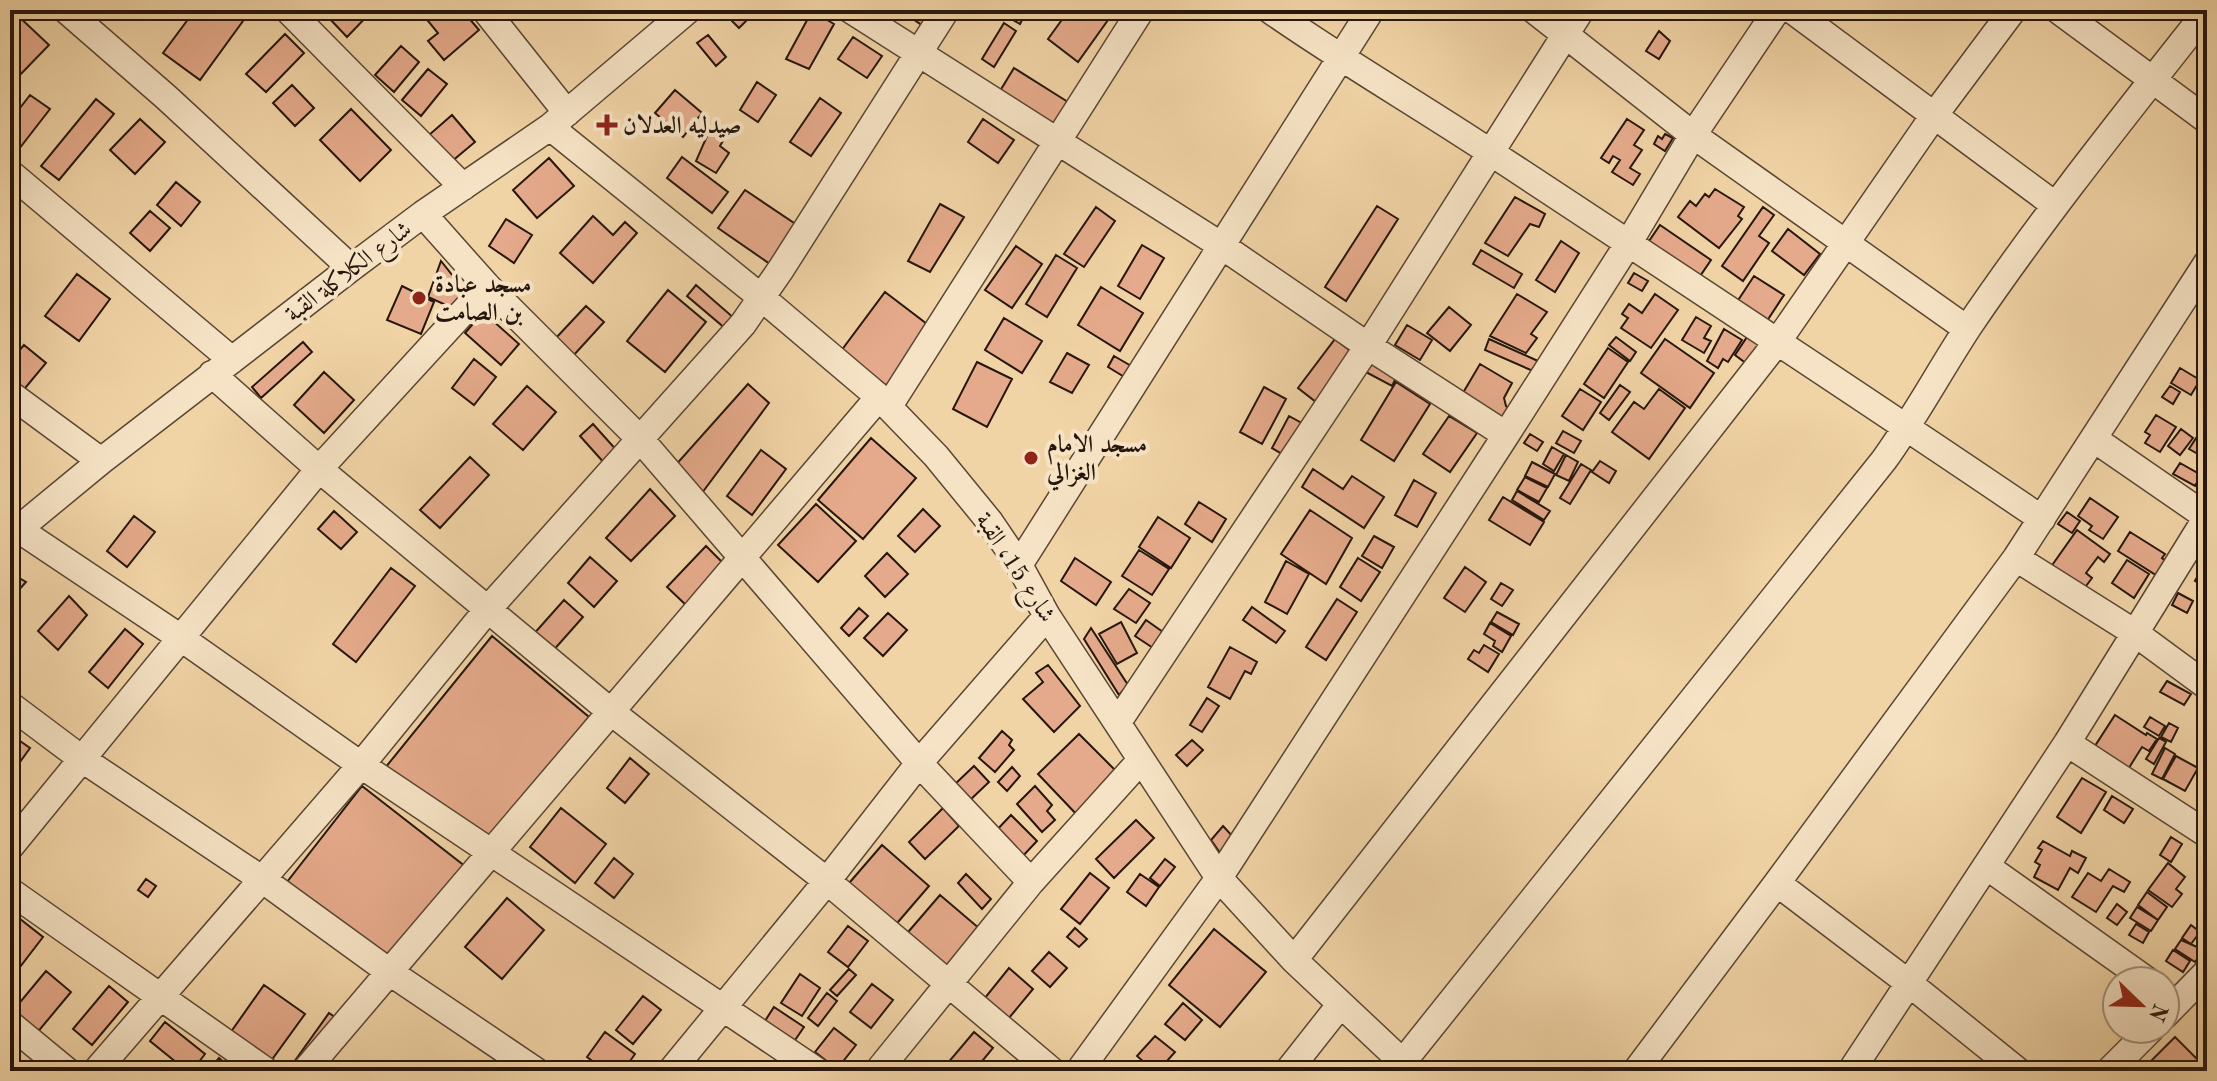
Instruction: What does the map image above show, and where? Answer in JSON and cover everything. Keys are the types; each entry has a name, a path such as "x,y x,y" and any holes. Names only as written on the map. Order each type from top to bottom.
{"street":[{"path":"66,10 166,97 351,268"},
{"name":"شارع الكلاكلة القبة","path":"14,533 101,461 351,268 558,120 688,10"},
{"path":"851,10 1222,246 1506,435"},
{"path":"96,1071 361,765 488,609 743,324 946,10"},
{"path":"305,1071 741,557 884,402 1141,10"},
{"path":"1270,10 1340,59 1490,152 1778,341 2042,519"},
{"path":"1019,565 1371,10"},
{"path":"1534,10 1693,135 1967,329"},
{"path":"1118,722 1368,346 1581,10"},
{"path":"1079,1071 1219,878 1628,244 1693,135 1777,10"},
{"path":"1792,10 2055,205"},
{"path":"1294,960 1778,341 1933,117 2013,10"},
{"path":"2058,10 2207,120"},
{"path":"1407,1067 1831,528 1907,427 1967,329 2055,205 2207,11"},
{"path":"293,12 463,187"},
{"name":"شارع 15، القبة","path":"494,13 558,120 884,402 936,456 990,522 1019,565 1047,616 1219,878 1294,960 1407,1067"},
{"path":"10,173 222,367 319,469 610,711 827,881 1052,1071"},
{"path":"423,214 487,286 641,440 919,763 1031,882"},
{"path":"1636,1071 2016,558 2207,263"},
{"path":"10,847 319,469 487,286"},
{"path":"10,394 101,461"},
{"path":"1851,1071 2067,743 2207,517 2094,439"},
{"path":"14,533 181,638 361,765 817,1071"},
{"path":"2016,558 2135,633 2207,686"},
{"path":"671,1071 919,763 1047,616"},
{"path":"10,705 82,759 263,880 391,973 536,1071"},
{"path":"2067,743 2207,834"},
{"path":"878,1071 1031,882 1141,760"},
{"path":"1986,866 2125,965"},
{"path":"1777,883 2018,1071"},
{"path":"10,891 266,1071"},
{"path":"2181,993 2207,972"},
{"path":"1288,1071 1340,1005"},
{"path":"10,1024 67,1071"},
{"path":"2114,1069 2136,1045"}],"building":[{"path":"195,10 251,10 200,80 163,53"},
{"path":"336,10 373,10 347,37 328,17"},
{"path":"419,10 462,10 479,30 444,60 428,41 438,33"},
{"path":"757,10 739,28 723,12"},
{"path":"900,10 938,10 926,28"},
{"path":"1009,10 1027,10 1020,24 1006,16"},
{"path":"1069,10 1093,10 1108,20 1078,62 1048,39"},
{"path":"812,11 834,24 809,69 786,59"},
{"path":"15,13 49,45 15,80 10,75 10,19"},
{"path":"1004,23 1016,31 994,67 982,59"},
{"path":"1659,31 1670,41 1659,59 1646,51"},
{"path":"285,34 304,53 266,92 246,74"},
{"path":"708,35 726,57 716,66 697,43"},
{"path":"853,37 882,56 867,78 838,59"},
{"path":"401,46 419,62 394,92 375,75"},
{"path":"1014,68 1068,102 1055,125 1000,91"},
{"path":"428,69 447,84 421,116 402,100"},
{"path":"757,82 776,95 758,122 740,110"},
{"path":"292,85 314,108 295,126 273,103"},
{"path":"675,90 702,113 683,137 655,113"},
{"path":"30,95 50,109 19,149 10,143 10,121"},
{"path":"820,98 841,113 811,156 790,142"},
{"path":"96,99 114,114 59,180 41,166"},
{"path":"351,109 391,150 360,181 320,140"},
{"path":"452,115 475,142 451,162 429,135"},
{"path":"140,119 165,142 135,174 110,150"},
{"path":"983,119 1014,140 998,163 968,142"},
{"path":"1627,119 1644,130 1634,145 1642,150 1630,168 1640,174 1633,185 1612,172 1620,160 1613,156 1609,163 1601,158"},
{"path":"711,127 727,134 720,146 729,153 716,173 696,161"},
{"path":"1665,134 1673,138 1665,151 1654,144 1658,136 1662,139"},
{"path":"682,157 728,192 712,213 667,178"},
{"path":"549,158 574,186 537,218 513,190"},
{"path":"176,182 200,202 181,226 157,205"},
{"path":"1715,189 1744,207 1738,216 1742,219 1719,248 1678,217 1690,201 1696,206 1705,194 1709,197"},
{"path":"745,190 797,225 770,264 718,228"},
{"path":"1515,197 1545,214 1539,227 1530,224 1508,256 1485,243"},
{"path":"940,204 964,217 930,272 908,261"},
{"path":"1377,206 1398,219 1346,301 1325,287"},
{"path":"1096,207 1115,221 1084,267 1064,254"},
{"path":"1763,207 1774,215 1759,236 1769,243 1743,281 1722,266"},
{"path":"150,211 170,228 150,251 130,233"},
{"path":"593,216 613,235 625,222 637,233 593,283 560,253"},
{"path":"506,219 532,235 514,263 489,246"},
{"path":"1660,225 1711,260 1694,285 1643,250"},
{"path":"1788,229 1820,254 1804,275 1772,251"},
{"path":"1561,241 1579,253 1555,292 1536,280"},
{"path":"1142,245 1164,258 1140,299 1118,286"},
{"path":"1016,246 1042,264 1012,308 985,290"},
{"path":"1481,250 1522,274 1514,288 1473,264"},
{"path":"1056,255 1077,268 1047,317 1026,304"},
{"path":"441,261 468,295 457,310 428,297"},
{"path":"1634,273 1648,281 1642,291 1628,283"},
{"path":"77,274 110,299 79,341 45,316"},
{"path":"1754,276 1784,295 1765,324 1735,305"},
{"path":"696,285 735,319 726,329 687,296"},
{"path":"402,286 434,302 421,334 387,320"},
{"path":"1101,287 1143,313 1120,351 1078,325"},
{"path":"668,290 706,322 665,372 627,341"},
{"path":"885,292 927,324 887,386 841,351"},
{"path":"1517,294 1547,312 1531,334 1537,338 1526,353 1490,336"},
{"path":"1655,294 1678,310 1651,348 1621,328 1628,318 1622,314 1629,304 1642,313"},
{"path":"586,306 604,322 573,356 555,339"},
{"path":"1449,307 1471,325 1450,351 1427,333"},
{"path":"483,312 519,344 501,365 465,333"},
{"path":"1696,317 1711,326 1704,338 1711,341 1704,353 1682,340"},
{"path":"1004,318 1042,341 1022,373 985,350"},
{"path":"1407,325 1432,340 1420,360 1395,345"},
{"path":"1724,329 1742,340 1728,362 1723,359 1718,368 1707,361"},
{"path":"1616,337 1636,352 1630,361 1609,345"},
{"path":"1747,337 1764,348 1751,367 1735,355"},
{"path":"1335,339 1353,353 1316,402 1298,388"},
{"path":"1489,339 1538,361 1533,371 1485,350"},
{"path":"1665,339 1714,373 1690,408 1641,373"},
{"path":"303,342 312,352 261,398 252,387"},
{"path":"24,345 46,363 21,393 10,384 10,361"},
{"path":"1608,348 1628,362 1604,398 1584,384"},
{"path":"1067,353 1089,365 1072,393 1050,382"},
{"path":"1114,356 1133,367 1126,378 1108,367"},
{"path":"474,359 496,377 474,405 452,388"},
{"path":"977,362 1012,379 987,427 953,409"},
{"path":"1369,363 1396,378 1392,386 1364,371"},
{"path":"1480,364 1512,383 1504,398 1506,406 1514,411 1506,424 1460,398"},
{"path":"2180,368 2200,380 2191,395 2171,383"},
{"path":"324,372 354,400 324,433 294,405"},
{"path":"1396,382 1430,404 1394,461 1361,440"},
{"path":"748,384 769,403 699,497 673,468"},
{"path":"1620,385 1630,392 1609,420 1600,413"},
{"path":"527,386 556,412 523,450 493,424"},
{"path":"2170,386 2180,392 2173,404 2162,397"},
{"path":"1264,387 1286,399 1262,444 1240,432"},
{"path":"1580,389 1601,402 1583,430 1562,416"},
{"path":"1659,389 1685,408 1649,459 1612,432 1634,402 1644,409"},
{"path":"2156,415 2176,427 2160,452 2145,443 2150,435 2145,432"},
{"path":"1289,416 1307,426 1289,458 1272,448"},
{"path":"1449,416 1477,433 1450,472 1423,454"},
{"path":"593,424 619,453 606,465 580,436"},
{"path":"2181,429 2193,438 2180,455 2168,446"},
{"path":"2202,429 2207,433 2207,456 2189,449"},
{"path":"1563,431 1581,441 1574,453 1556,443"},
{"path":"1530,434 1543,442 1537,451 1524,443"},
{"path":"871,438 916,478 863,539 818,500"},
{"path":"1552,447 1564,454 1554,471 1543,464"},
{"path":"761,450 786,469 752,515 727,496"},
{"path":"1566,455 1578,462 1569,481 1556,475"},
{"path":"470,457 489,475 440,528 420,510"},
{"path":"1600,461 1616,471 1609,483 1592,472"},
{"path":"1532,462 1555,474 1548,487 1525,476"},
{"path":"2180,463 2201,475 2195,486 2173,474"},
{"path":"1581,464 1591,470 1570,504 1560,498"},
{"path":"1313,469 1343,489 1352,476 1384,497 1364,528 1302,487"},
{"path":"1525,477 1547,488 1539,502 1517,490"},
{"path":"1414,480 1436,493 1417,527 1395,515"},
{"path":"650,489 675,516 631,561 606,538"},
{"path":"1517,491 1550,511 1544,520 1512,500"},
{"path":"1503,497 1544,522 1530,545 1489,520"},
{"path":"2090,498 2118,517 2103,539 2089,530 2092,526 2078,516"},
{"path":"1199,502 1226,519 1212,542 1185,524"},
{"path":"816,504 856,541 818,582 778,545"},
{"path":"923,509 940,526 915,552 898,536"},
{"path":"1310,510 1352,538 1326,584 1281,554"},
{"path":"334,511 357,532 341,549 318,529"},
{"path":"2067,512 2080,521 2072,533 2058,524"},
{"path":"134,516 155,532 127,567 107,551"},
{"path":"1158,517 1190,538 1171,568 1139,547"},
{"path":"2077,530 2110,554 2104,562 2098,557 2086,573 2092,578 2080,594 2048,571"},
{"path":"2130,532 2165,554 2162,558 2168,563 2159,577 2118,551"},
{"path":"1374,536 1394,547 1382,568 1362,556"},
{"path":"706,546 725,565 687,606 667,587"},
{"path":"1139,550 1169,569 1152,595 1122,576"},
{"path":"887,553 908,574 885,597 865,576"},
{"path":"590,557 617,581 594,607 568,583"},
{"path":"1075,558 1111,582 1096,605 1061,581"},
{"path":"1358,558 1380,572 1361,601 1340,587"},
{"path":"2127,560 2149,574 2134,598 2112,583"},
{"path":"1286,561 1309,574 1287,614 1265,602"},
{"path":"2205,563 2207,565 2207,588 2195,581"},
{"path":"1465,567 1486,582 1465,612 1444,598"},
{"path":"391,568 415,586 356,662 333,644"},
{"path":"14,575 26,582 10,600 10,580"},
{"path":"1501,583 1513,590 1502,606 1491,599"},
{"path":"1129,589 1150,603 1136,623 1114,609"},
{"path":"2178,593 2193,601 2187,613 2172,605"},
{"path":"69,596 87,615 58,650 38,631"},
{"path":"1337,599 1357,612 1326,660 1306,647"},
{"path":"564,600 583,617 551,653 532,636"},
{"path":"1252,607 1285,631 1276,643 1243,620"},
{"path":"859,608 868,616 849,636 841,628"},
{"path":"1497,612 1519,624 1513,635 1491,622"},
{"path":"888,613 907,630 883,656 864,638"},
{"path":"1146,620 1170,637 1159,652 1135,636"},
{"path":"1121,622 1137,653 1117,664 1099,634"},
{"path":"1490,623 1511,636 1502,652 1493,646 1495,641 1484,634"},
{"path":"1091,628 1128,685 1119,695 1084,639"},
{"path":"125,629 143,644 108,688 89,672"},
{"path":"492,636 589,717 488,840 385,768"},
{"path":"1484,645 1499,654 1488,672 1468,659 1474,650 1479,653"},
{"path":"1230,647 1257,662 1251,674 1245,671 1230,699 1208,687"},
{"path":"1048,665 1080,706 1054,732 1023,699 1043,682 1036,673"},
{"path":"2167,681 2191,694 2184,705 2160,692"},
{"path":"1207,698 1219,706 1202,732 1190,725"},
{"path":"2115,715 2157,739 2149,751 2142,747 2127,771 2093,749"},
{"path":"2150,717 2165,726 2159,736 2144,727"},
{"path":"2169,723 2178,728 2171,742 2161,737"},
{"path":"1002,731 1012,740 1009,745 1014,750 995,772 979,758"},
{"path":"10,734 30,748 10,776"},
{"path":"1079,734 1122,777 1080,818 1038,774"},
{"path":"2159,738 2166,742 2154,764 2146,759"},
{"path":"1192,740 1203,750 1187,766 1176,755"},
{"path":"2165,748 2175,754 2162,779 2152,774"},
{"path":"2176,756 2198,768 2185,791 2163,779"},
{"path":"630,758 649,774 625,803 607,788"},
{"path":"974,766 989,782 968,802 953,786"},
{"path":"1012,767 1020,776 1007,791 998,782"},
{"path":"2082,778 2106,792 2081,833 2057,817"},
{"path":"362,786 466,867 391,963 287,882"},
{"path":"1035,786 1052,805 1047,811 1055,820 1042,832 1017,804"},
{"path":"2112,796 2133,809 2124,823 2104,810"},
{"path":"561,808 606,844 575,883 530,847"},
{"path":"943,808 959,826 925,859 909,842"},
{"path":"1011,815 1037,841 1020,859 993,834"},
{"path":"1136,820 1154,838 1114,878 1096,859"},
{"path":"1223,826 1235,839 1223,857 1211,840"},
{"path":"2171,837 2182,844 2171,862 2160,855"},
{"path":"2043,841 2070,856 2072,851 2086,858 2078,873 2070,868 2058,890 2034,877 2040,865 2035,862 2042,850 2038,848"},
{"path":"882,845 929,886 892,929 844,889"},
{"path":"614,858 633,874 614,898 595,883"},
{"path":"1165,859 1175,867 1160,886 1150,878"},
{"path":"2168,863 2185,877 2176,889 2182,894 2172,907 2148,890"},
{"path":"2109,869 2130,882 2124,892 2113,886 2096,912 2072,897 2088,873 2101,881"},
{"path":"1090,873 1109,888 1080,924 1061,909"},
{"path":"966,874 991,899 982,909 958,883"},
{"path":"1140,874 1159,887 1146,906 1127,892"},
{"path":"146,879 156,886 148,897 138,890"},
{"path":"2147,892 2167,907 2158,920 2138,905"},
{"path":"940,895 980,929 943,972 903,938"},
{"path":"507,898 544,930 502,979 465,947"},
{"path":"2117,904 2127,912 2117,925 2107,918"},
{"path":"2137,907 2158,920 2151,931 2130,918"},
{"path":"15,915 43,937 10,980 10,921"},
{"path":"2136,924 2149,932 2143,943 2129,935"},
{"path":"2191,925 2200,932 2191,944 2182,938"},
{"path":"848,926 868,941 848,967 828,952"},
{"path":"1075,928 1087,939 1079,947 1067,937"},
{"path":"1214,929 1266,972 1220,1027 1169,985"},
{"path":"2181,940 2204,950 2195,962 2175,949"},
{"path":"2173,950 2190,961 2183,972 2181,965 2166,961"},
{"path":"1049,952 1067,968 1050,987 1032,971"},
{"path":"1009,968 1033,989 1004,1024 980,1004"},
{"path":"849,969 856,975 837,996 830,990"},
{"path":"46,971 71,992 36,1034 11,1013"},
{"path":"800,974 820,988 802,1016 781,1003"},
{"path":"872,984 893,1000 871,1028 850,1012"},
{"path":"264,985 305,1014 268,1065 228,1036"},
{"path":"109,986 128,1002 92,1045 73,1029"},
{"path":"827,993 837,1001 818,1026 808,1018"},
{"path":"643,996 661,1010 633,1044 616,1030"},
{"path":"1183,1003 1202,1020 1185,1040 1165,1024"},
{"path":"774,1007 804,1027 791,1046 761,1027"},
{"path":"329,1013 342,1022 302,1068 294,1062"},
{"path":"165,1022 205,1054 192,1071 187,1071 150,1041"},
{"path":"834,1028 856,1045 837,1069 815,1052"},
{"path":"605,1032 635,1054 623,1071 606,1071 587,1057"},
{"path":"974,1032 993,1048 974,1071 941,1071"},
{"path":"1155,1036 1175,1052 1158,1071 1137,1056"},
{"path":"2181,1043 2201,1063 2193,1071 2151,1071 2146,1066 2167,1045"},
{"path":"219,1058 234,1071 208,1071"}],"place":[{"name":"صيدليه العدلان","path":"607,125"},
{"name":"مسجد عبادة بن الصامت","path":"419,298"},
{"name":"مسجد الامام الغزالي","path":"1031,458"}]}
